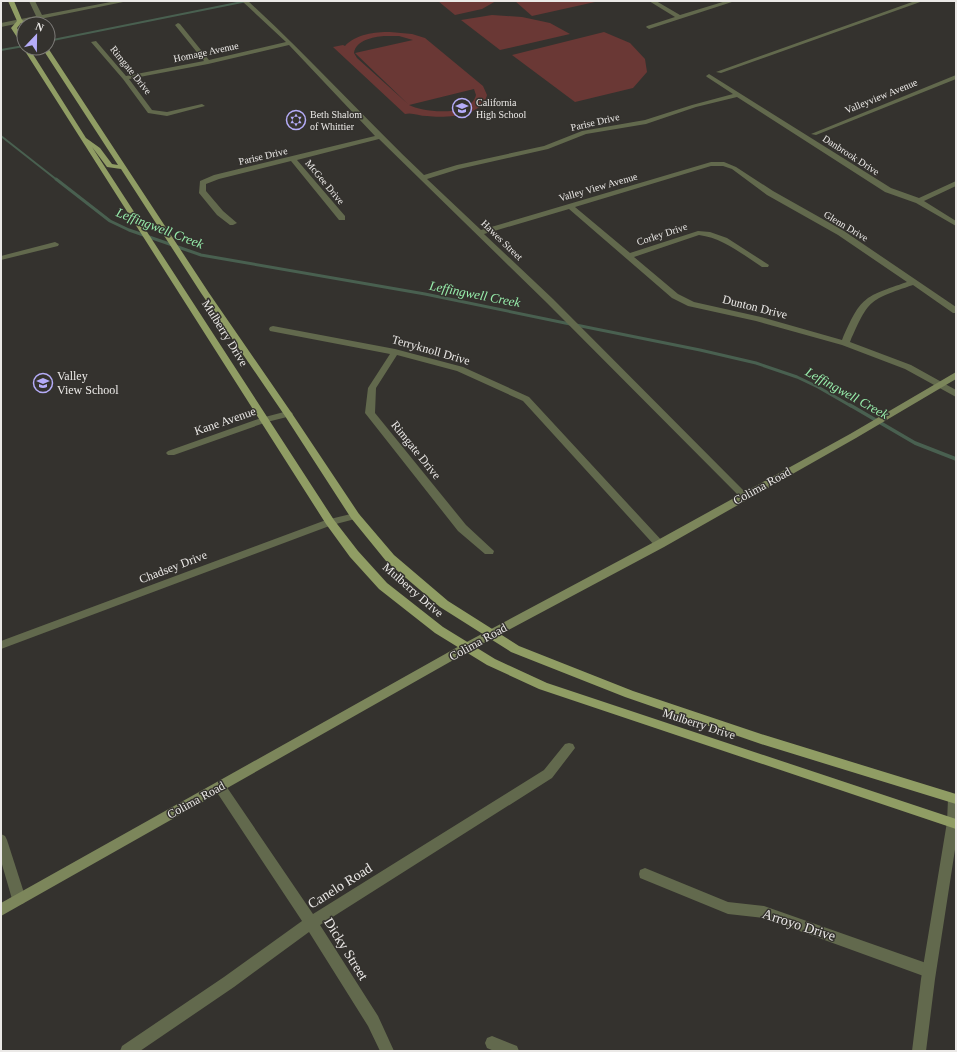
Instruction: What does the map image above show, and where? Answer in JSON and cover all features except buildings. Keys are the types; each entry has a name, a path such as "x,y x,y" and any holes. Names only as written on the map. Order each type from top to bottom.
{"main road":[{"path":"11,1 18,16"},
{"name":"Mulberry Drive","path":"31,56 330,522 354,554 383,586 439,630 491,662 544,686 564,694 954,823"},
{"name":"Mulberry Drive","path":"50,56 188,267 288,414 354,516 390,558 444,604 515,649 629,694 762,740 955,799"},
{"path":"83,139 99,150 108,165 115,168 123,167"},
{"name":"Colima Road","path":"1,910 467,647 660,544 853,436 956,374"}],"street":[{"path":"32,1 39,16"},
{"path":"50,16 125,1"},
{"path":"652,1 680,18"},
{"path":"649,27 732,1"},
{"path":"719,72 920,1"},
{"name":"Hawes Street","path":"246,2 290,43 380,137 550,301 744,496"},
{"path":"1,25 16,22"},
{"path":"178,25 208,62"},
{"name":"Rimgate Drive","path":"94,42 125,78 150,112 167,114 202,106"},
{"name":"Homage Avenue","path":"125,78 208,62 290,43"},
{"path":"709,76 738,95"},
{"name":"Valleyview Avenue","path":"814,134 956,77"},
{"name":"Parise Drive","path":"422,178 457,168 546,148 584,132 646,122 694,106 738,95"},
{"name":"Danbrook Drive","path":"738,95 888,190 919,200 956,224"},
{"name":"Parise Drive","path":"233,223 220,213 202,190 203,183 217,177 380,137"},
{"name":"McGee Drive","path":"292,159 342,218"},
{"name":"Valley View Avenue","path":"478,233 711,164 724,164"},
{"name":"Glenn Drive","path":"724,164 734,168 798,210 841,233 956,311"},
{"path":"919,200 956,183"},
{"name":"Dunton Drive","path":"570,206 675,296 690,304 758,319 845,343 897,362 956,394"},
{"name":"Corley Drive","path":"630,256 698,233 709,233 720,237 765,265"},
{"path":"1,258 55,244"},
{"path":"845,343 861,311 868,302 878,295 914,282"},
{"name":"Terryknoll Drive","path":"273,329 395,352 460,368 526,399 660,544"},
{"name":"Rimgate Drive","path":"395,352 372,388 370,413 462,528 489,551"},
{"name":"Kane Avenue","path":"171,453 264,420 288,414"},
{"name":"Chadsey Drive","path":"1,645 330,522 354,516"},
{"name":"Canelo Road","path":"127,1051 229,982 311,923 548,774 569,748"},
{"name":"Dicky Street","path":"220,787 311,923 373,1021 387,1051"},
{"path":"919,1051 930,971 954,823 955,799"},
{"path":"1,840 19,899"},
{"name":"Arroyo Drive","path":"645,874 728,908 764,912 930,971"},
{"path":"492,1043 512,1051"}],"shaded area":[{"path":"438,1 496,1 482,9 455,15"},
{"path":"515,1 593,1 595,2 532,16"},
{"path":"492,15 522,17 550,23 570,34 500,50 461,20"},
{"path":"390,32 412,34 425,38 483,86 487,95 484,102 471,112 452,116 434,117 410,113 405,114 333,47 345,46 349,42 366,34","holes":["399,36 413,40 355,53 408,104 357,58 354,53 355,49 361,42 370,38","474,89 476,95 472,102 466,107 457,110 425,110 409,105"]},
{"path":"604,32 630,43 645,59 647,72 633,88 575,102 512,55"}],"waterway":[{"path":"56,39 247,1"},
{"path":"1,50 16,47"},
{"name":"Leffingwell Creek","path":"1,136 57,180"},
{"name":"Leffingwell Creek","path":"56,179 110,221 129,230 201,255 425,294 570,324"},
{"name":"Leffingwell Creek","path":"576,325 756,363 797,377 851,406"},
{"name":"Leffingwell Creek","path":"850,405 915,443 956,459"}],"place":[{"name":"California High School","path":"462,108"},
{"name":"Beth Shalom of Whittier","path":"296,120"},
{"name":"Valley View School","path":"43,383"}]}
